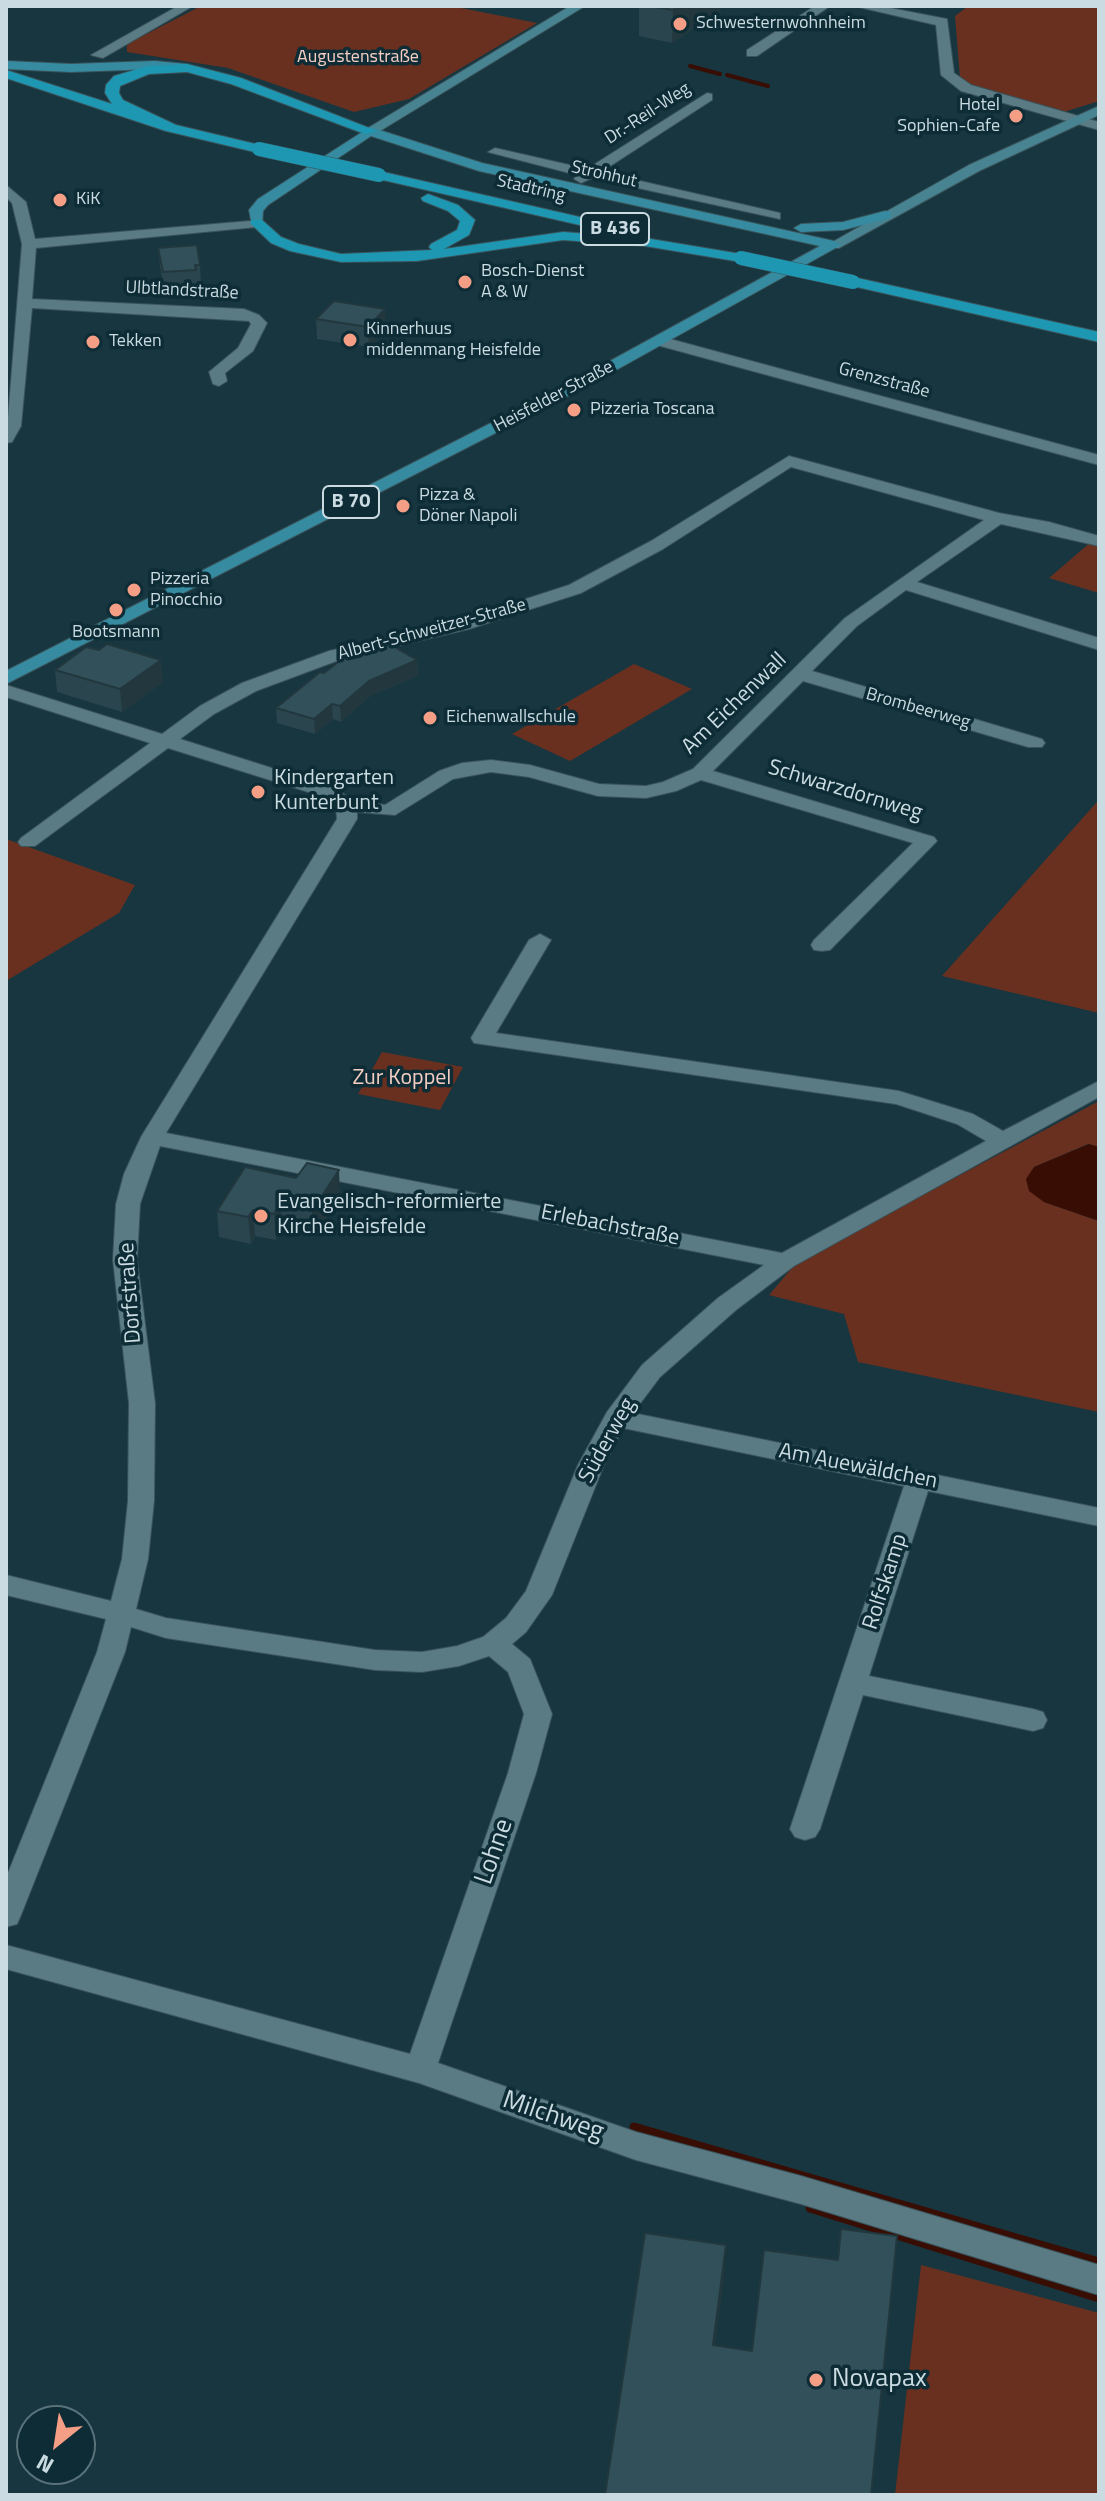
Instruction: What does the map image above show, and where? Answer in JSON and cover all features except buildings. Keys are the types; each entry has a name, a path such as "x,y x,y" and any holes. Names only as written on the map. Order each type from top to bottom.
{"highway":[{"path":"171,128 118,103 112,93 113,85 119,79 148,70 187,68 236,81 370,131"},
{"path":"6,74 171,128 374,179 453,208 468,220 464,232 442,245 375,259"},
{"name":"Stadtring","path":"374,179 1099,337"},
{"path":"257,223 267,234 295,248 341,258 417,257 563,236 645,242 741,258"}],"main road":[{"path":"257,223 256,210 263,202 370,131 579,6"},
{"path":"6,65 71,68 155,65 187,68"},
{"name":"Heisfelder Straße","path":"6,678 659,341 885,215 1073,120 1099,110"},
{"name":"Strohhut","path":"370,131 451,159 569,188 834,245"},
{"path":"695,216 806,229 843,226 885,215"}],"street":[{"path":"98,55 185,6"},
{"path":"752,53 824,6"},
{"path":"860,6 942,22 948,75 966,88 1099,126"},
{"name":"Dr.-Reil-Weg","path":"569,188 707,97"},
{"name":"Strohhut","path":"495,152 775,216"},
{"path":"6,189 19,202 29,244 13,426 6,438"},
{"path":"29,244 257,223"},
{"name":"Ulbtlandstraße","path":"24,303 244,314 254,318 259,323 245,351 217,372 219,381"},
{"name":"Grenzstraße","path":"659,341 1099,460"},
{"name":"Albert-Schweitzer-Straße","path":"164,741 207,710 283,673 381,643 463,625 575,589 657,545 789,461 998,518"},
{"path":"998,518 1049,527 1099,541"},
{"name":"Am Eichenwall","path":"346,805 388,811 446,775 462,769 491,766 530,771 598,790 621,793 669,787 700,773 851,622 998,518"},
{"path":"903,583 1099,644"},
{"name":"Brombeerweg","path":"801,674 1035,743"},
{"path":"6,691 328,792 346,805"},
{"path":"28,842 164,741"},
{"name":"Schwarzdornweg","path":"700,773 927,841 822,945"},
{"name":"Dorfstraße","path":"6,1915 111,1652 135,1559 141,1501 142,1403 125,1260 128,1204 136,1174 152,1137 341,833 347,819 346,805"},
{"path":"540,940 482,1038 899,1098 965,1119 1002,1140"},
{"name":"Süderweg","path":"6,1585 85,1603 166,1628 375,1660 422,1662 459,1656 493,1644 516,1625 538,1595 591,1465 616,1418 651,1371 727,1304 785,1261 1099,1088"},
{"name":"Erlebachstraße","path":"152,1137 785,1261"},
{"name":"Am Auewäldchen","path":"616,1418 1099,1517"},
{"name":"Rolfskamp","path":"805,1829 919,1480"},
{"name":"Lohne","path":"420,2070 522,1773 538,1714 520,1666 493,1644"},
{"path":"853,1683 1033,1720"},
{"name":"Milchweg","path":"6,1957 420,2070 636,2146 801,2190 1099,2280"}],"green space":[{"name":"Augustenstraße","path":"201,6 451,6 537,23 409,99 354,112 228,68 127,52 127,44"},
{"path":"968,6 1099,6 1099,101 1064,112 970,85 960,78 955,16"},
{"path":"1092,541 1099,543 1099,593 1049,578"},
{"path":"634,664 692,689 570,761 512,734"},
{"path":"1099,800 1099,1013 942,976 1097,802"},
{"path":"6,839 135,885 119,913 6,981"},
{"name":"Zur Koppel","path":"382,1052 463,1067 440,1110 358,1094"},
{"path":"1099,1101 1099,1147 1088,1144 1034,1167 1044,1202 1099,1221 1099,1412 858,1362 844,1314 769,1295 797,1262"},
{"path":"921,2265 1099,2313 1099,2495 895,2495"}],"shaded area":[{"path":"1089,1144 1099,1147 1099,1221 1044,1202 1029,1191 1026,1179 1034,1167"}],"waterway":[{"path":"690,66 720,74"},
{"path":"727,75 768,86"},
{"path":"634,2127 1099,2262"},
{"path":"810,2208 1099,2298"}],"place":[{"name":"Schwesternwohnheim","path":"680,24"},
{"name":"Hotel Sophien-Cafe","path":"1016,116"},
{"name":"KiK","path":"60,200"},
{"name":"Bosch-Dienst A & W","path":"465,282"},
{"name":"Kinnerhuus middenmang Heisfelde","path":"350,340"},
{"name":"Tekken","path":"93,342"},
{"name":"Pizzeria Toscana","path":"574,410"},
{"name":"Pizza & Döner Napoli","path":"403,506"},
{"name":"Pizzeria Pinocchio","path":"134,590"},
{"name":"Bootsmann","path":"116,610"},
{"name":"Eichenwallschule","path":"430,718"},
{"name":"Kindergarten Kunterbunt","path":"258,792"},
{"name":"Evangelisch-reformierte Kirche Heisfelde","path":"261,1216"},
{"name":"Novapax","path":"816,2380"}]}
